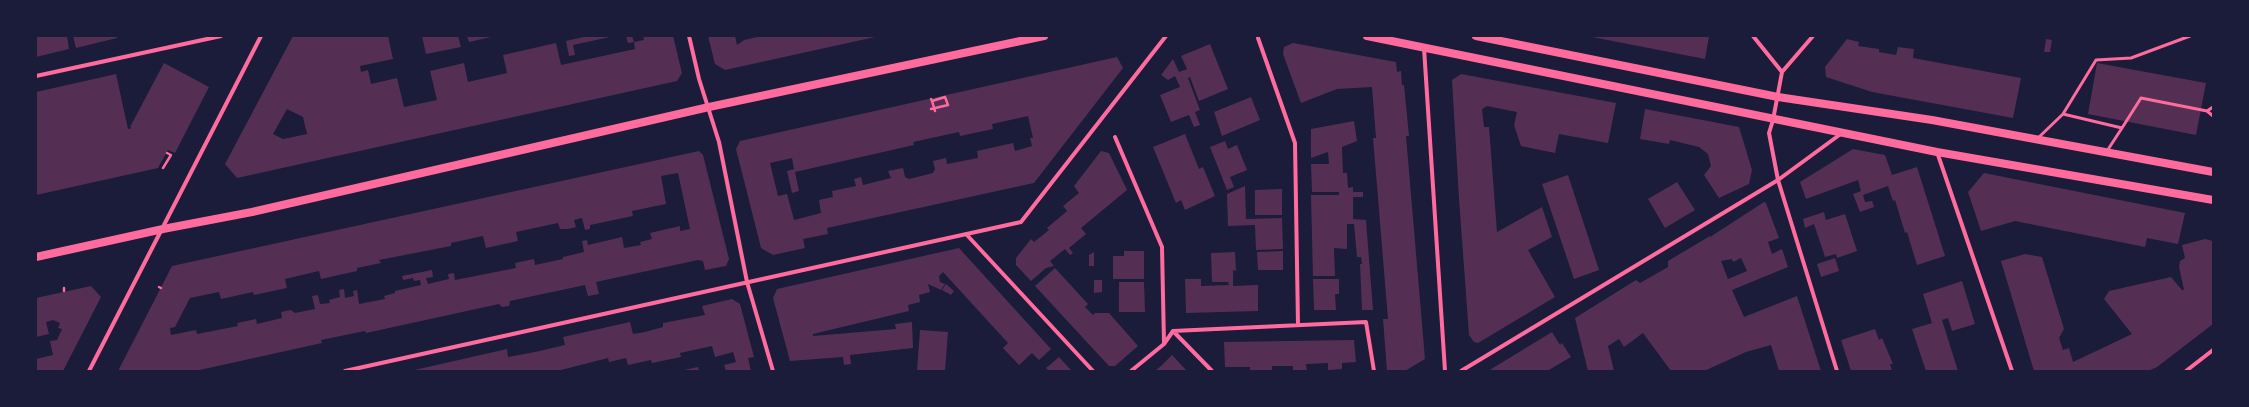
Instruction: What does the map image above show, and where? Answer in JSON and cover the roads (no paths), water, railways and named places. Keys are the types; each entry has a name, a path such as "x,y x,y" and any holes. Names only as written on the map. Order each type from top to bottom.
{"main road":[{"path":"36,257 163,228 252,212 709,107 1044,36"},
{"path":"1367,36 1692,101 1773,120 1937,152 2213,200"},
{"path":"1476,36 1778,97 1932,120 2213,172"}],"street":[{"path":"36,76 221,36"},
{"path":"89,371 262,36"},
{"path":"689,36 719,142 748,282 773,371"},
{"path":"345,371 1020,222 1166,36"},
{"path":"1753,36 1782,72"},
{"path":"1813,36 1782,72 1778,97 1769,133 1778,180 1837,371"},
{"path":"1258,38 1295,143 1298,325"},
{"path":"1424,48 1445,371"},
{"path":"1461,371 1778,180 1842,133"},
{"path":"1115,137 1162,247 1164,344"},
{"path":"1937,152 2012,371"},
{"path":"966,234 1093,371"},
{"path":"1131,371 1164,344 1173,332 1366,322 1374,371"},
{"path":"1173,332 1212,371"},
{"path":"2186,371 2212,352"}],"lane":[{"path":"2036,139 2063,114 2096,60 2130,58 2190,36"},
{"path":"2106,152 2141,98 2207,111 2213,116"},
{"path":"2207,111 2213,107"},
{"path":"2063,114 2122,128"}]}
